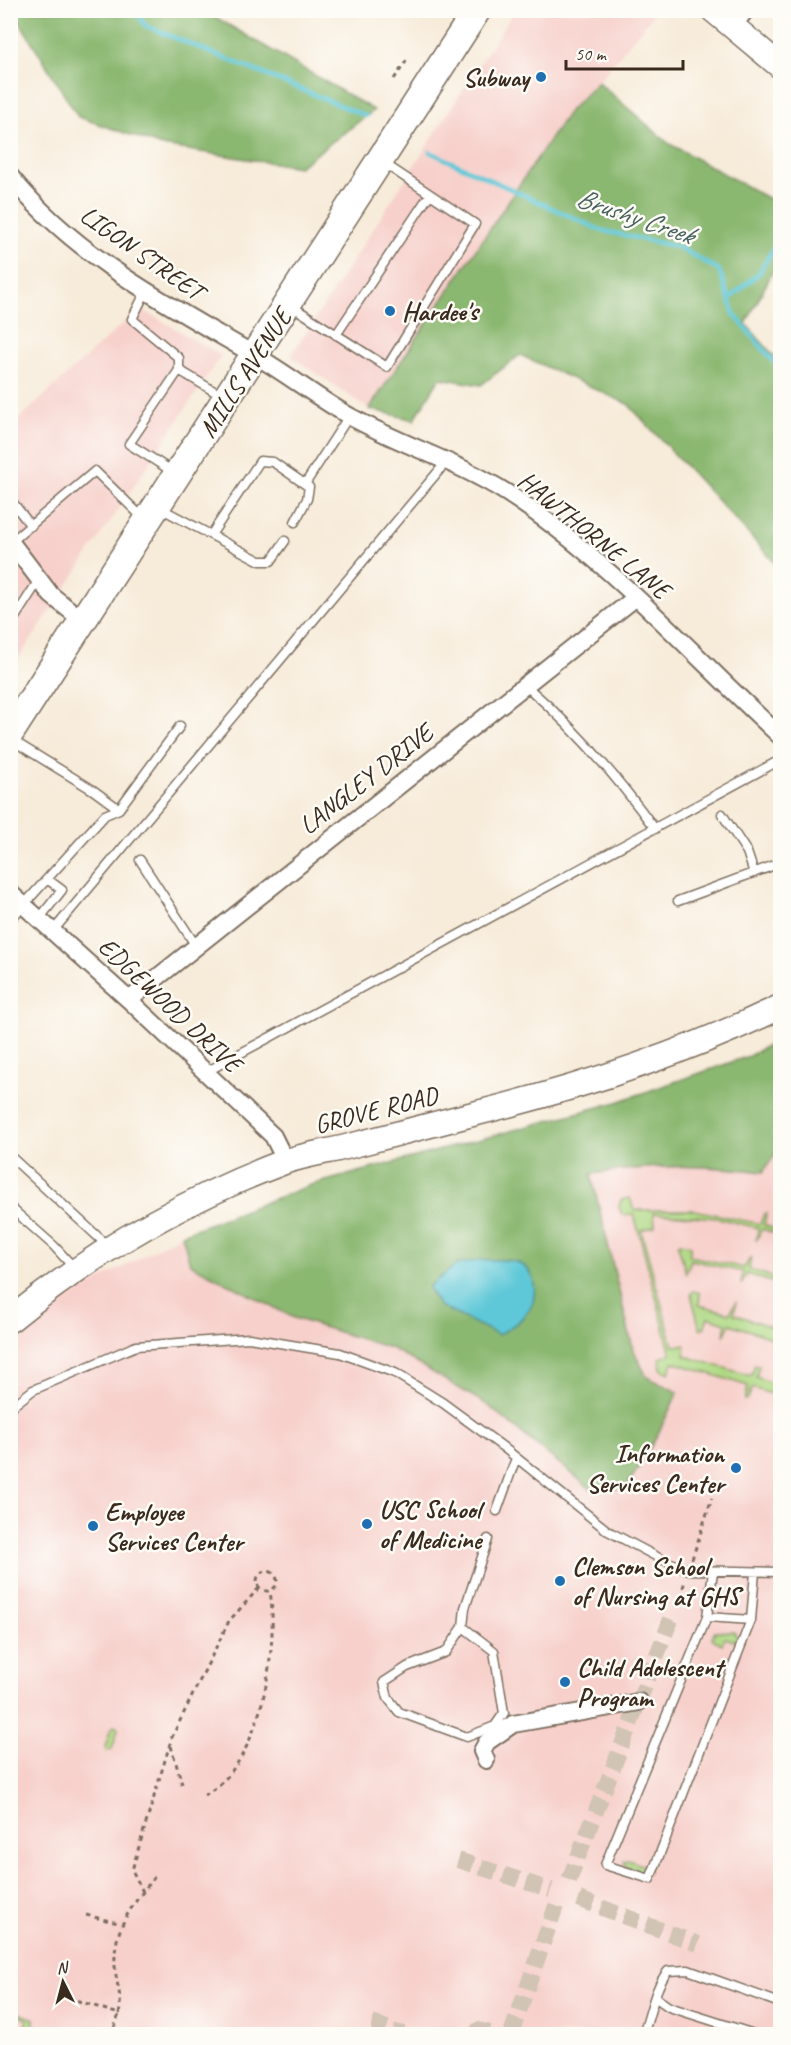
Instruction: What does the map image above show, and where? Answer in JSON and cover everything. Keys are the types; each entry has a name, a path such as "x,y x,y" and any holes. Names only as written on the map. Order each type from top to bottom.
{"main road":[{"name":"MILLS AVENUE","path":"10,733 290,304 477,10"},
{"path":"713,10 739,18 780,66"},
{"name":"GROVE ROAD","path":"10,1320 76,1270 111,1248 226,1187 286,1162 579,1085 660,1058 743,1025 780,1007"}],"street":[{"name":"LIGON STREET","path":"10,176 31,201 122,276 256,356"},
{"name":"HAWTHORNE LANE","path":"256,356 349,416 474,473 509,495 577,546 780,736"},
{"path":"12,546 51,595 82,620"},
{"name":"LANGLEY DRIVE","path":"129,999 635,598"},
{"name":"EDGEWOOD DRIVE","path":"17,898 129,999 273,1136 286,1162"},
{"path":"486,1760 482,1750 487,1742 513,1724 639,1702"}],"lane":[{"path":"290,304 387,367 475,224 381,162"},
{"path":"336,335 430,194"},
{"path":"146,291 132,319 179,358 179,370 129,444 178,475"},
{"path":"179,370 228,399"},
{"path":"305,484 349,416"},
{"path":"211,535 260,461 273,462 309,487 307,499 295,522"},
{"path":"53,931 447,461"},
{"path":"12,546 31,526 95,471 152,514 211,535 260,561 271,561 285,541"},
{"path":"10,499 31,526"},
{"path":"10,625 39,580"},
{"path":"525,685 557,712 624,787 655,829"},
{"path":"10,920 17,898 47,879 105,815 119,810 180,726"},
{"path":"10,739 93,790 119,810"},
{"path":"206,1072 780,760"},
{"path":"722,814 747,852 754,873"},
{"path":"140,860 196,946"},
{"path":"678,902 780,863"},
{"path":"39,919 62,890 47,879"},
{"path":"10,1156 111,1248"},
{"path":"10,1207 54,1246 76,1270"},
{"path":"10,1408 33,1390 108,1356 136,1346 249,1338 340,1353 395,1373 443,1403 608,1531 689,1570 780,1572"},
{"path":"497,1511 516,1458"},
{"path":"463,1627 494,1651 504,1713 495,1726 467,1737 399,1712 388,1698 384,1682 407,1667 446,1652 463,1627 465,1608 488,1539"},
{"path":"713,1571 707,1617 605,1865 650,1879 751,1620 754,1572"},
{"path":"707,1617 751,1620"},
{"path":"643,2034 656,1998 659,1982 668,1971 688,1970 780,2003"},
{"path":"656,1998 669,2007 754,2034"}],"path":[{"path":"394,78 407,60"},
{"path":"683,1588 712,1498"},
{"path":"143,1892 132,1870 170,1744 206,1661 228,1621 259,1588 259,1576 269,1572 276,1581 270,1591 272,1606 270,1659 263,1706 236,1765 214,1790 204,1795"},
{"path":"259,1588 270,1591"},
{"path":"170,1744 182,1784"},
{"path":"112,2034 122,2001 114,1963 122,1924 126,1912 157,1874"},
{"path":"86,1915 122,1924"},
{"path":"60,1995 119,2014"}],"shaded area":[{"path":"514,11 656,11 598,82 569,111 369,409 291,356"},
{"path":"140,308 221,356 11,670 11,426"},
{"path":"780,1038 780,2034 11,2034 10,1330 182,1234 311,1185 617,1102 749,1056"}],"green space":[{"path":"13,11 205,11 374,110 299,167 162,146 78,117"},
{"path":"598,82 668,143 780,205 780,257 746,324 780,363 780,568 628,404 520,355 481,385 440,378 414,420 369,409 569,111"},
{"path":"780,1038 780,1148 763,1172 677,1167 635,1168 591,1174 633,1349 647,1377 678,1392 656,1438 626,1488 592,1490 486,1404 393,1349 294,1318 190,1264 182,1234 311,1185 617,1102 749,1056"},
{"path":"630,1198 634,1210 695,1210 760,1224 764,1214 767,1213 764,1225 780,1231 780,1235 762,1229 756,1241 758,1228 717,1218 654,1213 655,1226 641,1230 673,1346 685,1345 685,1356 751,1376 755,1365 759,1365 756,1377 780,1386 780,1397 752,1388 748,1399 745,1400 748,1386 673,1362 669,1373 661,1369 660,1358 671,1354 634,1214 622,1215 619,1207 621,1200"},
{"path":"680,1243 690,1245 690,1256 744,1268 751,1257 749,1269 780,1280 780,1285 747,1274 741,1285 743,1272 691,1260 686,1273 678,1245"},
{"path":"693,1291 700,1293 699,1305 730,1313 736,1301 734,1314 780,1330 780,1341 730,1324 724,1336 726,1323 708,1317 704,1328 700,1329 691,1294"},
{"path":"715,1631 734,1632 738,1638 734,1641 725,1638 722,1644 712,1639"},
{"path":"115,1726 118,1729 112,1749 107,1751 105,1747 111,1728"},
{"path":"628,1860 647,1867 649,1871 645,1874 625,1866 624,1861"},
{"path":"11,2010 34,2019 33,2029 24,2031 27,2019 11,2013"}],"water":[{"path":"481,1260 515,1261 525,1267 533,1280 534,1295 530,1309 520,1321 499,1335 439,1306 428,1287 456,1265"}],"waterway":[{"name":"Brushy Creek","path":"134,10 146,26 366,116"},
{"name":"Brushy Creek","path":"430,152 600,230 678,247 719,270 734,314 780,369"},
{"path":"729,299 759,273 780,237"}],"tunnel":[{"path":"569,1880 673,1614"},
{"path":"458,1860 551,1890"},
{"path":"579,1899 698,1944"},
{"path":"511,2034 556,1906"},
{"path":"382,2018 379,2027 403,2034"},
{"path":"477,2034 478,2030 494,2034"}],"place":[{"name":"Subway","path":"541,77"},
{"name":"Hardee's","path":"390,311"},
{"name":"Information Services Center","path":"736,1468"},
{"name":"USC School of Medicine","path":"367,1524"},
{"name":"Employee Services Center","path":"93,1526"},
{"name":"Clemson School of Nursing at GHS","path":"560,1581"},
{"name":"Child Adolescent Program","path":"565,1682"}]}
